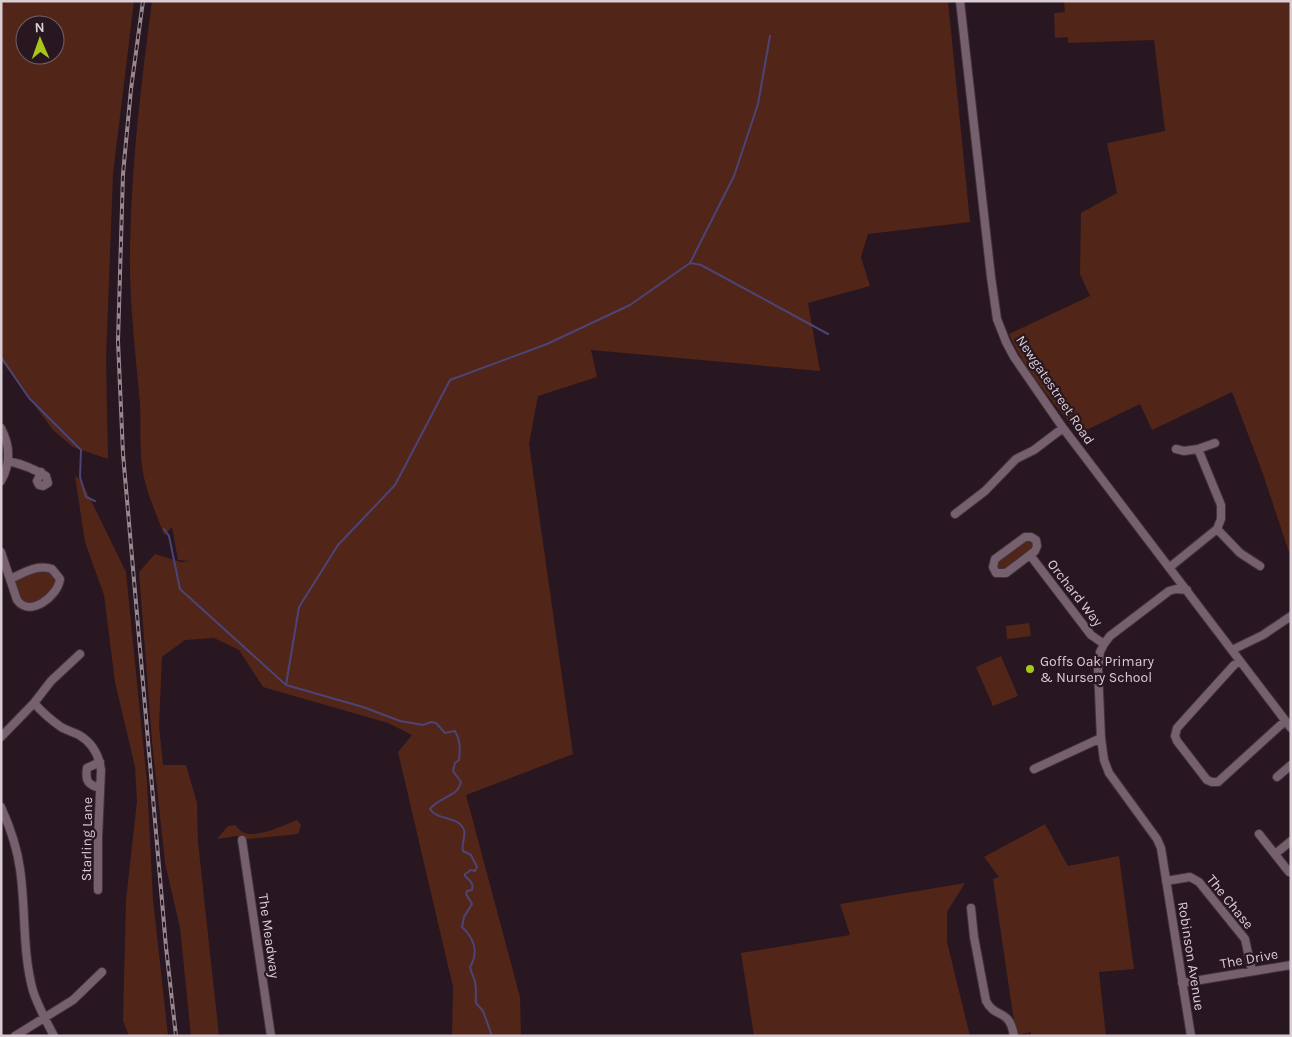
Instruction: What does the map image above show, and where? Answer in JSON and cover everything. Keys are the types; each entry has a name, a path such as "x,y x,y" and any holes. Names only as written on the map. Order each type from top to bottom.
{"street":[{"name":"Newgatestreet Road","path":"960,1 997,319 1006,342 1064,428 1291,728"},
{"path":"1,428 7,443 8,460 1,481"},
{"path":"955,514 985,492 1016,459 1034,450 1064,428"},
{"path":"1176,449 1184,451 1215,443"},
{"path":"1171,590 1172,570 1217,529 1221,519 1221,505 1198,448"},
{"path":"8,460 40,472"},
{"path":"1217,529 1240,553 1260,566"},
{"path":"1028,536 1034,538 1037,543 1035,551 1030,555 1006,573 1000,574 994,570 993,564 995,559 1028,536"},
{"path":"1,552 10,579 20,604 30,607 50,597 58,586 60,578 52,569 43,567 10,579"},
{"name":"Orchard Way","path":"1030,555 1092,635 1104,644"},
{"path":"1104,644 1110,636 1171,590 1187,590"},
{"path":"1232,650 1263,635 1290,617"},
{"name":"Robinson Avenue","path":"1104,644 1100,652 1098,669 1101,738 1104,760 1109,773 1159,842 1191,1036"},
{"path":"1,737 34,703 51,681 80,654"},
{"path":"1240,661 1234,665 1177,728 1175,736 1177,742 1207,780 1218,782 1285,721"},
{"path":"34,703 55,723 78,734 90,743 96,751 100,762"},
{"path":"1034,769 1101,738"},
{"name":"Starling Lane","path":"98,890 101,770 100,762 87,768 86,780 90,785 100,788"},
{"path":"1277,777 1291,764"},
{"path":"1,807 12,834 20,870 31,980 45,1019 54,1036"},
{"path":"1259,834 1289,872"},
{"name":"The Meadway","path":"242,840 270,1036"},
{"path":"1275,854 1291,841"},
{"name":"The Chase","path":"1166,881 1190,877 1199,882 1245,939 1252,972"},
{"path":"971,908 974,937 986,1001 992,1009 1007,1017 1013,1027 1014,1036"},
{"name":"The Drive","path":"1182,983 1291,965"},
{"path":"15,1036 73,1000 102,972"}],"shaded area":[{"path":"1,1 134,1 113,174 106,359 108,459 73,447 53,430 1,360"},
{"path":"152,1 948,1 970,222 868,234 861,257 870,286 808,303 820,371 591,350 597,377 538,396 529,444 573,754 466,795 520,997 521,1036 452,1036 453,987 398,752 412,735 388,723 263,687 239,650 214,638 185,640 162,657 159,726 163,765 186,765 197,803 198,842 219,1036 191,1036 180,928 165,863 152,741 139,572 155,554 181,562 190,561 178,560 172,527 164,535 143,475 141,457 140,403 131,304 130,250 134,157"},
{"path":"1064,1 1291,1 1291,558 1262,471 1232,392 1152,430 1140,404 1078,434 1023,361 1009,334 1090,296 1080,274 1081,213 1117,193 1107,143 1165,131 1154,40 1068,43 1068,37 1055,38 1054,13 1065,12"},
{"path":"75,476 81,480 126,572 147,783 153,899 168,1036 129,1036 123,1021 126,900 137,801 135,767 115,682 104,595 85,542"},
{"path":"1027,539 1032,541 1034,547 1005,570 997,570 996,562"},
{"path":"47,569 57,576 54,590 37,603 21,603 15,581 38,570"},
{"path":"1029,623 1031,636 1007,639 1006,626"},
{"path":"1001,656 1018,696 993,706 976,667"},
{"path":"297,820 301,825 298,834 248,839 237,836 217,839 228,826 235,825 244,832 257,834"},
{"path":"1045,824 1068,866 1119,856 1134,969 1099,972 1106,1036 1031,1036 1031,1032 1016,1035 993,879 999,877 984,857"},
{"path":"965,883 947,912 947,942 970,1036 754,1036 741,953 850,935 840,904"}],"waterway":[{"path":"492,1036 483,1011 476,1003 476,985 470,967 475,951 470,936 462,927 464,917 472,904 466,894 467,891 472,890 472,886 465,874 471,870 475,871 477,867 471,855 463,851 464,830 461,825 433,813 430,809 456,791 461,783 453,771 455,763 459,760 460,745 457,735 455,731 445,733 436,723 431,722 423,725 400,721 363,707 286,685 299,607 338,545 395,485 450,380 547,344 630,305 690,263 734,176 758,104 770,36"},
{"path":"690,263 701,265 828,334"},
{"path":"1,357 29,398 81,450 80,477 86,497 95,501"},
{"path":"164,529 169,536 180,589 286,685"}],"railway":[{"path":"143,1 131,89 123,174 118,341 123,454 166,947 176,1036"}],"place":[{"name":"Goffs Oak Primary & Nursery School","path":"1030,669"}]}
